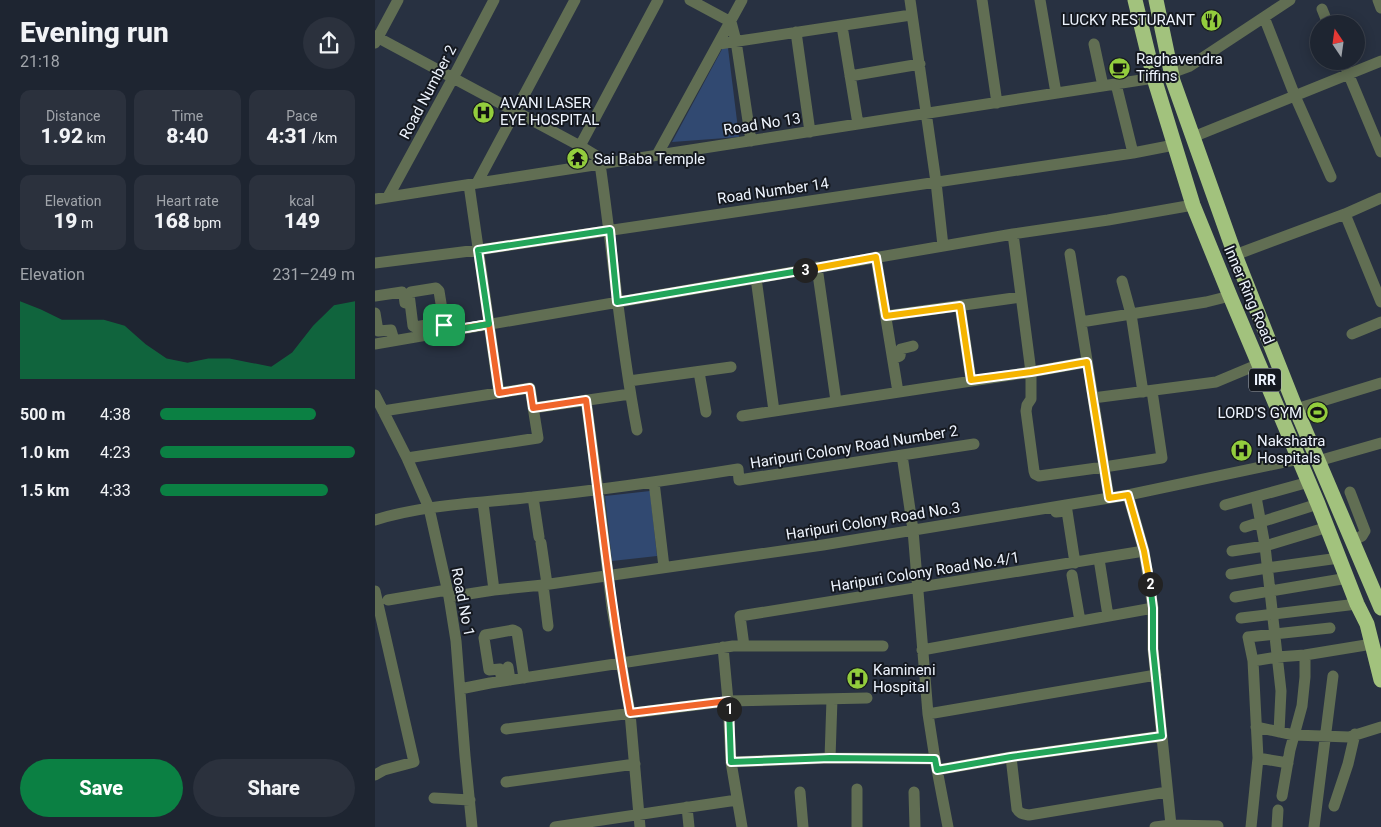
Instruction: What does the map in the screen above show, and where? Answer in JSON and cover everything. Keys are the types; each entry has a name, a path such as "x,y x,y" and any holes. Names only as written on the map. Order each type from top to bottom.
{"highway":[{"name":"Inner Ring Road","path":"1135,0 1154,78 1193,205 1229,296 1319,504 1357,604 1367,624 1381,680"},
{"name":"Inner Ring Road","path":"1159,2 1171,73 1235,255 1318,461 1381,608"},
{"path":"1246,334 1251,335 1257,340 1269,340"}],"street":[{"path":"398,0 376,39 580,146 604,164 617,302 616,327 629,381 637,430"},
{"name":"Road Number 2","path":"388,197 494,0"},
{"path":"499,393 478,250 473,184 575,0"},
{"path":"580,146 658,0"},
{"path":"691,0 731,22 736,41 751,141"},
{"path":"657,156 742,0"},
{"path":"910,0 936,182 943,246"},
{"path":"982,0 997,103"},
{"path":"1040,0 1056,94"},
{"path":"1171,73 1190,66 1290,0"},
{"path":"1378,0 1381,8"},
{"path":"1322,9 1324,15"},
{"path":"719,44 911,15"},
{"path":"1263,17 1331,177"},
{"path":"842,26 858,124"},
{"path":"796,32 811,132"},
{"path":"1094,44 1103,86"},
{"path":"1193,137 1381,61"},
{"path":"850,76 919,64"},
{"path":"1347,70 1381,152"},
{"name":"Road No 13","path":"375,199 1154,78"},
{"path":"1116,84 1133,153"},
{"name":"Road Number 14","path":"375,262 478,250 1133,153 1174,145"},
{"path":"1235,255 1345,214 1381,198"},
{"path":"375,344 410,338 440,326 489,324 876,257 1193,205"},
{"path":"1345,214 1381,302"},
{"path":"1013,234 1031,372 1031,399 1026,411 1034,471 1039,476 1162,458 1122,280"},
{"path":"1070,254 1109,498"},
{"path":"876,257 899,392"},
{"path":"817,268 836,401"},
{"path":"756,278 774,411"},
{"path":"375,296 402,292 404,294 410,338"},
{"path":"1081,322 1206,302 1229,296"},
{"path":"886,316 1021,297"},
{"path":"960,306 971,380"},
{"path":"375,313 378,331 391,330 393,340"},
{"path":"1352,334 1381,322"},
{"path":"893,358 900,356 901,349 913,346"},
{"path":"742,416 1087,362"},
{"path":"1093,398 1216,382 1259,364"},
{"path":"629,381 731,366"},
{"path":"699,372 706,412"},
{"path":"1297,409 1381,383"},
{"path":"383,410 530,388 538,438 407,458"},
{"path":"533,408 630,394"},
{"name":"Road No 1","path":"375,395 407,458 429,508 448,593 456,641 472,827"},
{"path":"586,400 608,575 630,713 640,827"},
{"name":"Haripuri Colony Road Number 2","path":"375,520 390,515 429,508 533,498 738,470 739,480 974,444"},
{"path":"1318,461 1381,444"},
{"path":"902,454 913,530 928,714 947,827"},
{"name":"Haripuri Colony Road No.3","path":"389,600 545,584 1066,508 1299,459"},
{"path":"654,482 664,567"},
{"path":"1225,505 1309,482"},
{"path":"1350,492 1365,531 1362,536 1352,541"},
{"path":"1128,495 1144,551 1153,608 1153,649 1171,825"},
{"path":"1256,497 1265,546 1281,691 1279,732"},
{"path":"533,498 540,540 548,626"},
{"path":"483,503 494,590"},
{"path":"1245,527 1319,504"},
{"path":"1041,515 1066,508 1075,562"},
{"path":"1232,551 1265,546 1328,527"},
{"name":"Haripuri Colony Road No.4/1","path":"744,646 740,616 1144,551"},
{"path":"1231,574 1339,558"},
{"path":"1099,559 1108,612"},
{"path":"1072,575 1080,617"},
{"path":"1235,597 1347,578"},
{"path":"375,591 380,641 414,762 375,774"},
{"path":"1241,618 1357,604"},
{"path":"922,650 1080,617 1108,612 1153,608"},
{"path":"1251,827 1258,758 1253,661 1248,637 1330,628"},
{"path":"506,681 500,669 489,670 485,635 513,630 517,632 524,678"},
{"path":"1253,661 1372,644"},
{"path":"460,689 723,647 883,646"},
{"path":"723,647 731,762 742,827"},
{"path":"1282,796 1294,735 1302,706 1305,655"},
{"path":"506,681 508,667"},
{"path":"928,714 1156,675"},
{"path":"1314,827 1333,676"},
{"path":"506,729 728,701 867,698"},
{"path":"830,758 832,699"},
{"path":"1256,727 1294,735 1326,736 1349,736 1381,727"},
{"path":"1334,806 1348,764 1355,734"},
{"path":"731,762 830,758 936,764 1011,757 1162,736"},
{"path":"1011,757 1017,809 1022,814 1029,815 1167,792"},
{"path":"1258,758 1288,763"},
{"path":"506,782 635,764"},
{"path":"857,789 857,827"},
{"path":"801,792 803,827"},
{"path":"914,792 915,827"},
{"path":"434,798 470,800"},
{"path":"555,827 583,825 639,814 737,800"},
{"path":"687,807 689,827"},
{"path":"1277,827 1278,810"},
{"path":"1155,827 1171,825 1218,826"}],"shaded area":[{"path":"727,40 739,137 672,142"},
{"path":"650,491 657,556 612,561 605,496"}],"place":[{"name":"LUCKY RESTURANT","path":"1211,20"},
{"name":"Raghavendra Tiffins","path":"1120,68"},
{"name":"AVANI LASER EYE HOSPITAL","path":"484,112"},
{"name":"Sai Baba Temple","path":"578,159"},
{"name":"LORD'S GYM","path":"1318,413"},
{"name":"Nakshatra Hospitals","path":"1241,450"},
{"name":"Kamineni Hospital","path":"857,679"}],"route":[{"path":"444,325 444,322 437,324 438,333 489,324 478,250 610,230 617,302 876,257 886,316 960,306 971,380 1087,362 1109,498 1128,495 1144,551 1153,608 1153,649 1162,736 1011,757 937,770 935,759 830,758 731,762 728,701 630,713 612,608 586,400 533,408 530,388 499,393 489,324 446,331 444,325"}]}
